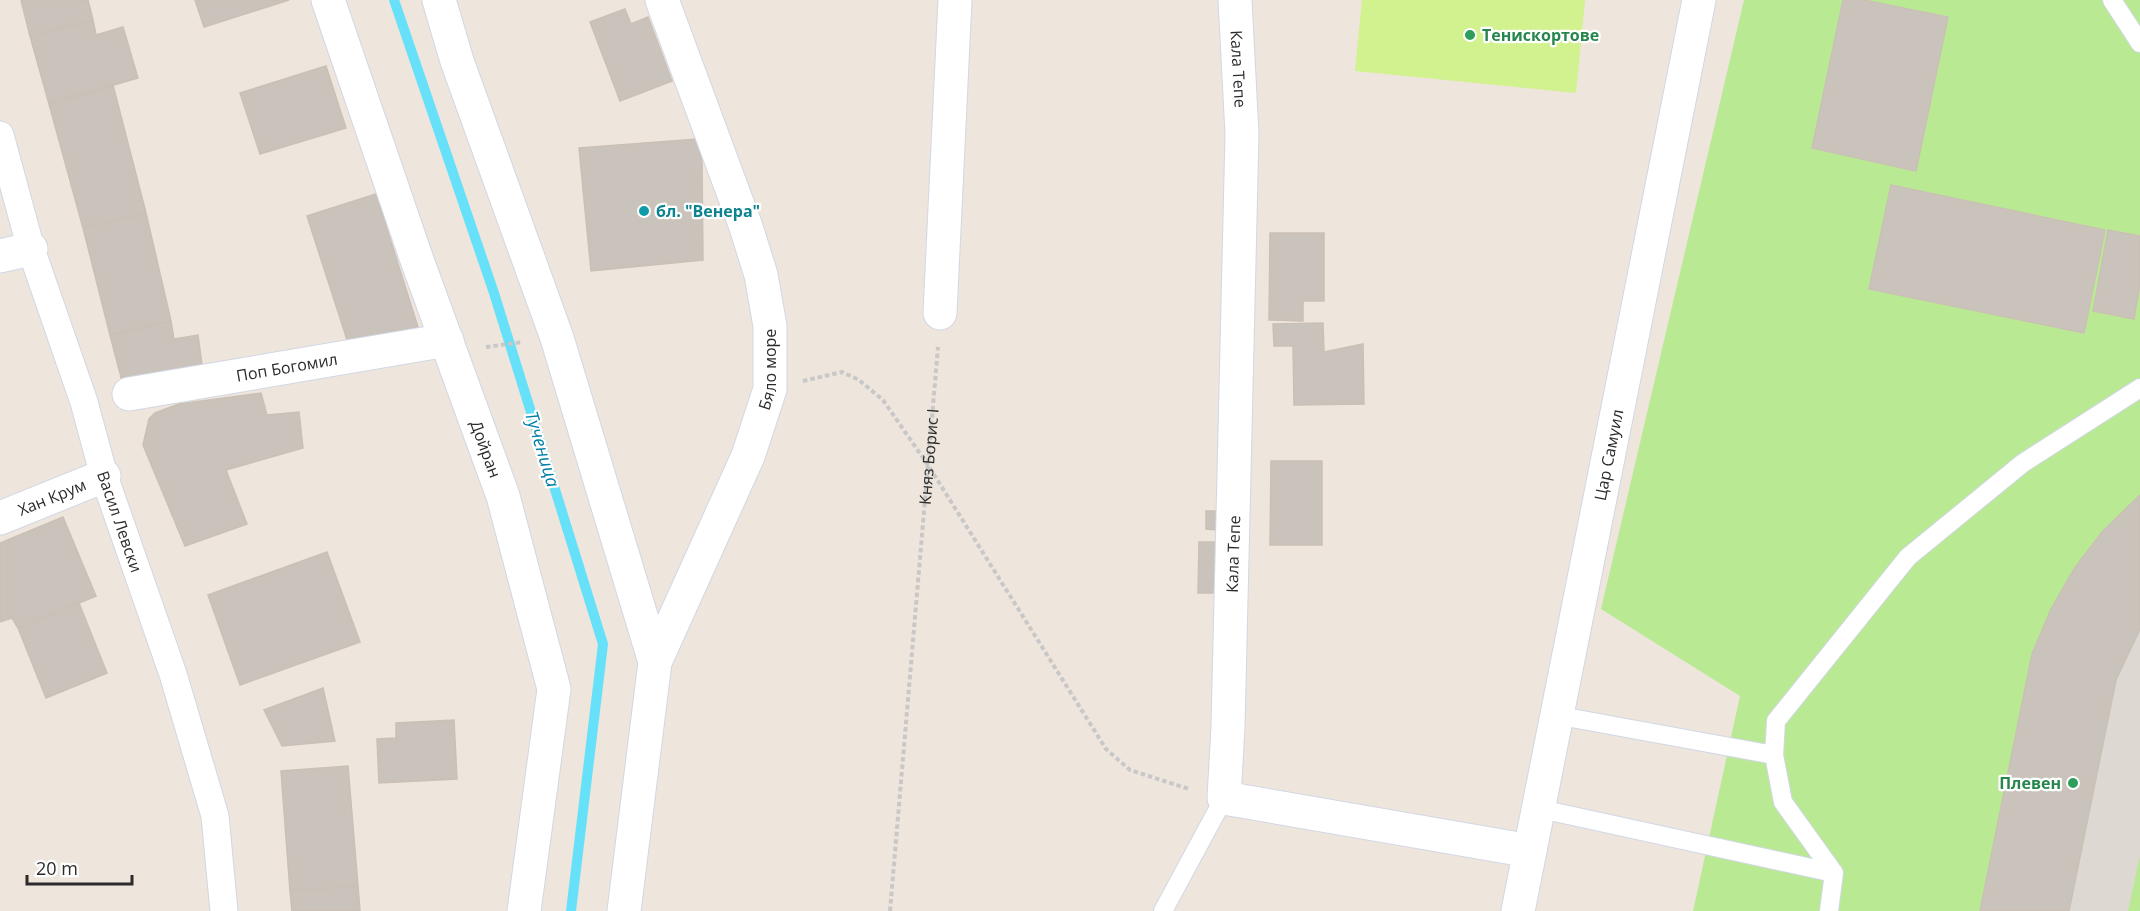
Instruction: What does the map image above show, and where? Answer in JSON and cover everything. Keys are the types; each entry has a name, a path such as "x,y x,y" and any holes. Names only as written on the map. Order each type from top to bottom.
{"street":[{"name":"Дойран","path":"328,0 462,344 554,689 524,911"},
{"path":"439,0 457,61 557,338 655,662 624,911"},
{"name":"Бяло море","path":"655,662 748,456 770,389 771,326 761,275 746,227 662,0"},
{"path":"940,313 955,0"},
{"name":"Кала Тепе","path":"1224,798 1229,704 1242,168 1235,0"},
{"name":"Цар Самуил","path":"1518,911 1536,808 1698,0"},
{"name":"Васил Левски","path":"0,135 15,252 84,402 104,476 173,674 215,816 224,911"},
{"name":"Поп Богомил","path":"129,394 462,344"},
{"name":"Хан Крум","path":"0,518 104,476"},
{"path":"1224,798 1530,851"}],"lane":[{"path":"2112,0 2140,43"},
{"path":"1829,911 1834,873 1783,802 1774,755 1776,721 1908,557 2023,463 2140,388"},
{"path":"1556,715 1774,755"},
{"path":"1163,911 1224,798"},
{"path":"1536,808 1834,873"}],"path":[{"name":"Княз Борис I","path":"890,911 940,313"},
{"path":"462,344 531,341"},
{"path":"842,372 859,380 883,400 928,465 1106,749 1130,770 1162,782 1224,798"}],"green space":[{"name":"Тенискортове","path":"1362,0 1585,0 1576,93 1355,71"},
{"path":"1744,0 2140,0 2140,911 1693,911 1740,696 1601,609"}],"shaded area":[{"path":"2140,629 2140,856 2128,911 2069,911 2116,680"}],"building":[{"path":"21,0 88,0 93,20 30,36"},
{"path":"195,0 289,0 204,27"},
{"path":"1843,0 1864,0 1948,17 1916,171 1812,148"},
{"path":"625,9 631,24 648,17 672,81 620,101 590,22"},
{"path":"93,20 96,35 123,27 138,78 49,104 30,36"},
{"path":"326,66 346,128 260,154 240,93"},
{"path":"113,85 146,213 83,228 49,104"},
{"name":"бл. \"Венера\"","path":"697,139 702,162 703,260 591,271 579,148"},
{"path":"1891,185 2105,230 2084,333 1869,289"},
{"path":"376,194 418,327 350,349 307,216"},
{"path":"146,213 171,321 110,335 83,228"},
{"path":"2108,230 2140,236 2140,284 2134,319 2093,311"},
{"path":"1270,233 1324,233 1324,301 1303,301 1303,321 1269,320"},
{"path":"171,321 174,339 198,335 203,372 123,385 110,335"},
{"path":"1323,323 1324,352 1363,344 1364,404 1294,405 1293,346 1274,346 1273,324"},
{"path":"261,393 267,415 299,412 303,448 226,470 247,524 185,546 143,445 149,419 155,413 179,404"},
{"path":"1271,461 1322,461 1322,545 1270,545"},
{"name":"Плевен","path":"2140,495 2140,629 2116,680 2069,911 1980,911 2032,654 2051,609 2074,569 2102,532"},
{"path":"1206,511 1217,511 1217,530 1206,529"},
{"path":"63,517 96,596 18,628 12,618 0,622 0,543"},
{"path":"1199,542 1220,542 1219,593 1198,593"},
{"path":"327,552 360,642 240,685 208,595"},
{"path":"79,603 107,673 46,698 18,628"},
{"path":"323,688 335,741 282,746 264,710"},
{"path":"454,720 457,779 379,783 377,739 396,738 396,723"},
{"path":"348,766 358,886 290,891 281,771"},
{"path":"358,886 360,911 292,911 290,891"}],"waterway":[{"name":"Тученица","path":"394,0 494,293 603,644 571,911"}],"place":[{"name":"Тенискортове","path":"1470,35"},
{"name":"бл. \"Венера\"","path":"644,211"},
{"name":"Плевен","path":"2073,783"}]}
